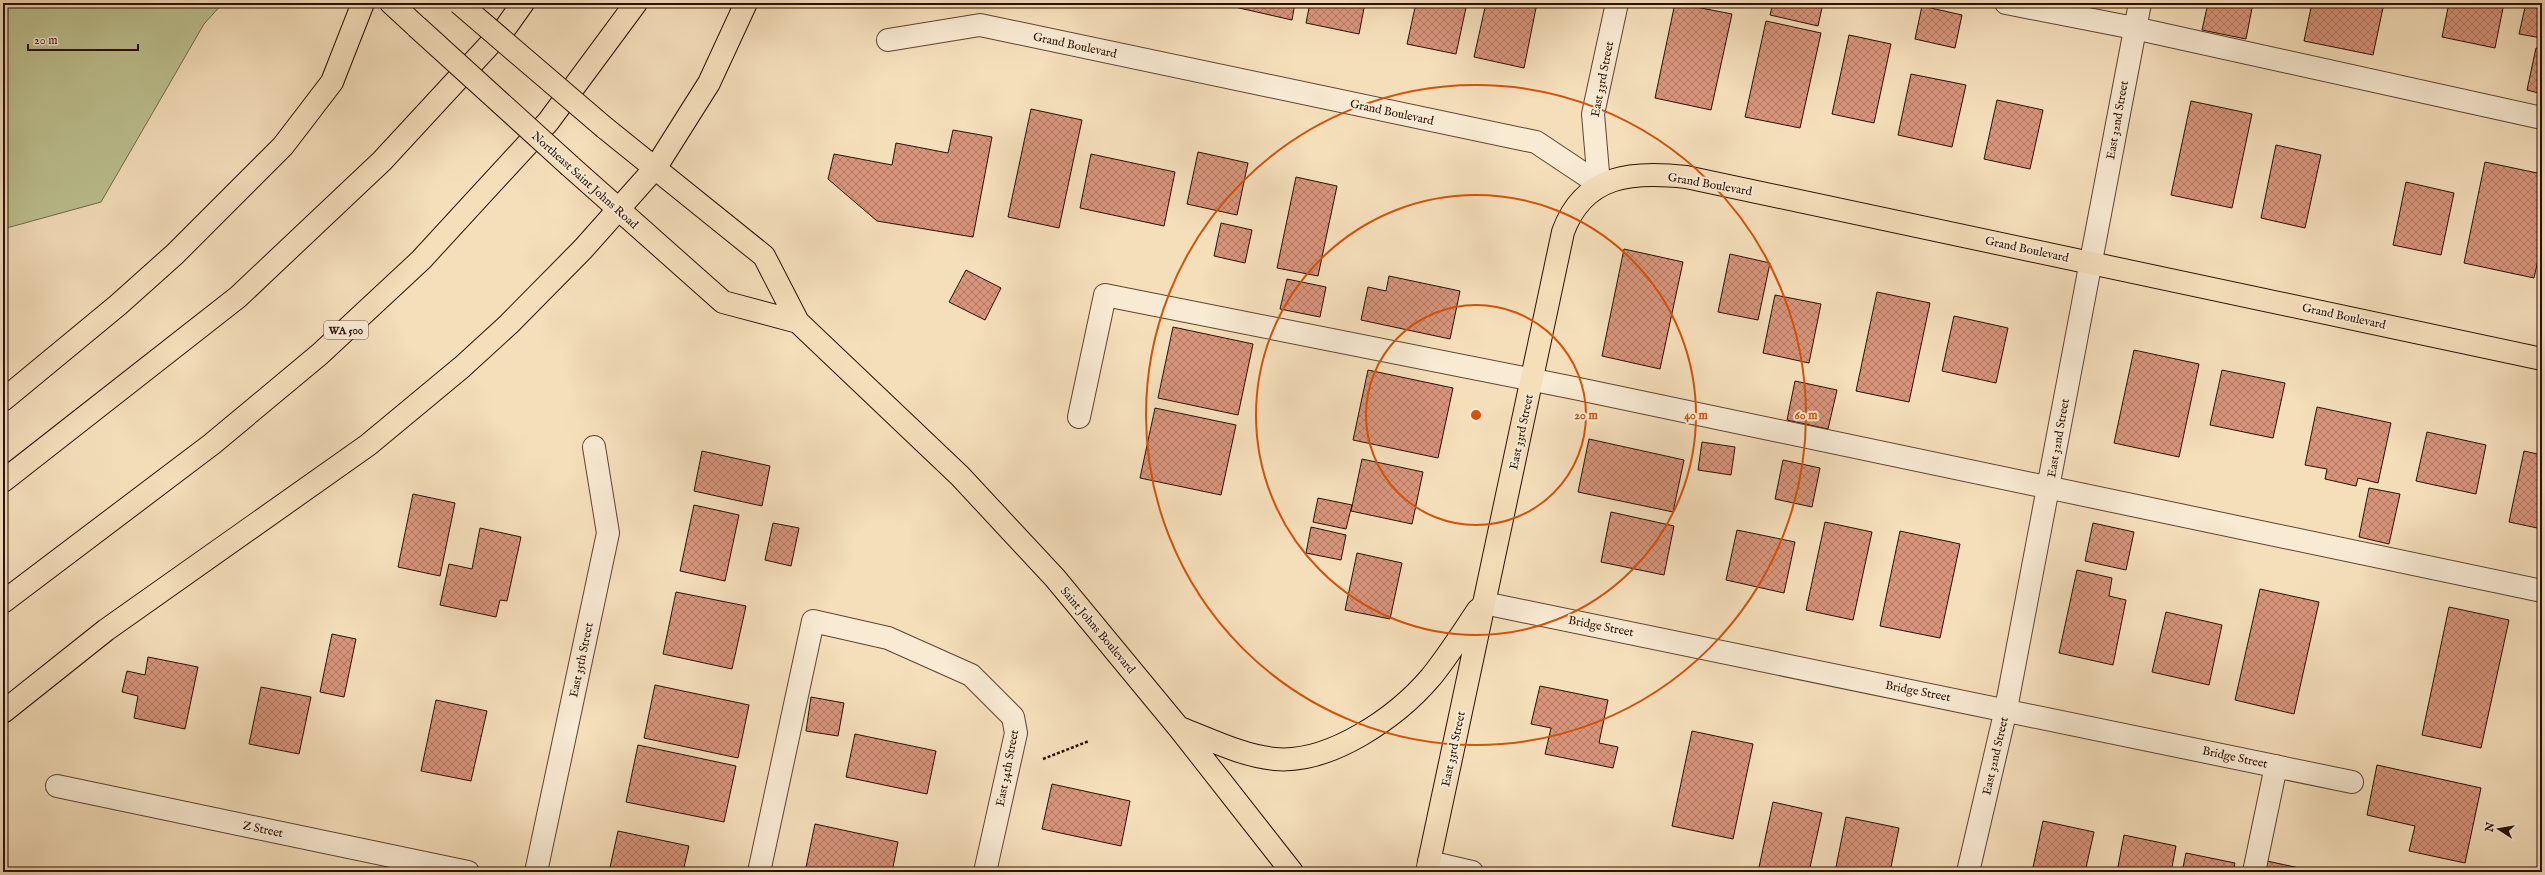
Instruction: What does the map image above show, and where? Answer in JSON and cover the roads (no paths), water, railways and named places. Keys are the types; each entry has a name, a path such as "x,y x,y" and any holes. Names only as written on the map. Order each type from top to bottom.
{"main road":[{"path":"3,400 118,305 169,259 282,146 332,82 363,3"},
{"name":"Northeast Saint Johns Road","path":"391,3 618,210 723,302 798,322"},
{"name":"Northeast Saint Johns Road","path":"459,3 606,128 764,256 798,322 885,405"},
{"path":"3,482 238,297 382,161 506,27 523,3"},
{"name":"WA 500","path":"3,602 212,444 320,354 416,265 548,122 636,3"},
{"path":"3,712 106,630 333,471 423,400 510,324 583,249 656,168 709,83 746,3"},
{"name":"Grand Boulevard","path":"1599,184 1640,176 1686,177 2542,359"},
{"name":"East 33rd Street","path":"1428,867 1533,379 1563,232 1574,209 1599,184"},
{"name":"Saint Johns Boulevard","path":"885,405 960,476 1054,578 1179,728 1292,872"},
{"path":"1179,728 1236,750 1274,759 1297,759 1324,753 1366,731 1406,701 1430,677 1484,603"}],"street":[{"name":"East 33rd Street","path":"1599,184 1593,114 1618,3"},
{"path":"2006,3 2134,28 2542,118"},
{"name":"East 32nd Street","path":"1968,872 2006,709 2134,28 2140,3"},
{"name":"Grand Boulevard","path":"888,40 980,25 1536,142 1599,184"},
{"path":"1079,417 1105,295 1533,379 2049,486 2542,591"},
{"name":"East 35th Street","path":"536,872 608,534 594,447"},
{"name":"Bridge Street","path":"1484,603 2006,709 2352,782"},
{"name":"East 34th Street","path":"759,872 813,621 888,638 971,675 1013,716 1016,733 985,872"},
{"path":"2254,872 2276,766"},
{"name":"Z Street","path":"57,786 468,872"},
{"path":"1428,867 1472,872"}]}
